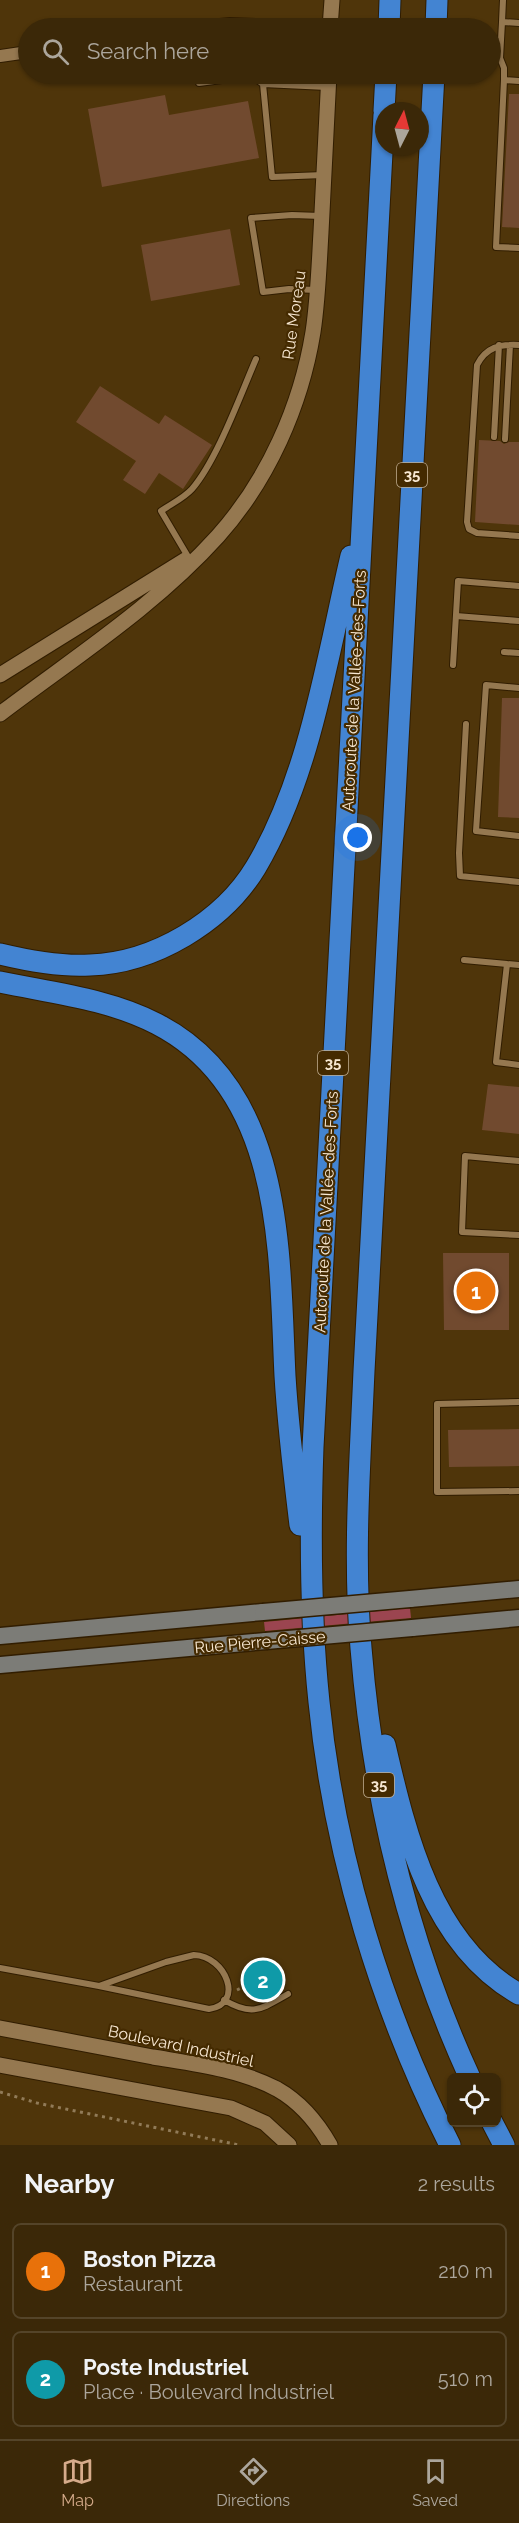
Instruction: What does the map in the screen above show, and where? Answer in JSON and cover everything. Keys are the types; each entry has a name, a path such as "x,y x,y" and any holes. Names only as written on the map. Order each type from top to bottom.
{"highway":[{"path":"389,18 390,0"},
{"path":"436,18 437,0"},
{"name":"Autoroute de la Vallée-des-Forts","path":"385,84 385,102"},
{"name":"35","path":"433,84 364,1371 358,1563 360,1626 375,1761 388,1832 409,1912 436,1993 468,2073"},
{"name":"Autoroute de la Vallée-des-Forts","path":"382,156 313,1447 310,1548 312,1621 326,1755 359,1907 396,2023 450,2145"},
{"path":"0,954 45,963 82,965 105,964 132,958 174,942 203,923 220,910 249,878 278,823 302,758 363,506"},
{"path":"0,982 113,1006 159,1025 186,1042 207,1062 229,1088 249,1124 267,1178 277,1237 288,1434 312,1621"},
{"path":"360,1479 364,1590 370,1660 386,1746 404,1815 431,1893 444,1920 477,1963 519,1994"},
{"path":"495,2127 504,2145"}],"main road":[{"name":"Rue Pierre-Caisse","path":"0,1636 519,1589"},
{"name":"Rue Pierre-Caisse","path":"0,1665 519,1618"}],"street":[{"path":"331,18 332,0"},
{"path":"0,56 18,53"},
{"name":"Rue Moreau","path":"0,714 118,628 217,537 249,496 286,426 310,348 322,216 328,84"},
{"name":"Rue Moreau","path":"0,675 190,560"},
{"name":"Boulevard Industriel","path":"0,2028 204,2066 247,2077 278,2090 297,2103 314,2121 330,2145"},
{"path":"0,2065 231,2108 265,2122 289,2145"}],"lane":[{"path":"501,40 503,0"},
{"path":"502,22 519,23"},
{"path":"501,60 504,68 504,80 496,247 519,248"},
{"path":"504,80 519,81"},
{"path":"263,84 272,177 324,175"},
{"path":"317,290 289,289 263,292 251,218 284,215 322,216"},
{"path":"519,345 499,345 482,356 475,370 467,522 470,529 477,533 519,536"},
{"path":"494,437 499,345"},
{"path":"505,439 510,345"},
{"path":"190,560 161,511 185,495 198,481 225,431 256,359"},
{"path":"453,665 458,581 519,586"},
{"path":"456,616 519,621"},
{"path":"504,652 519,653"},
{"path":"519,688 486,685 476,831 519,836"},
{"path":"466,724 459,853 460,876 519,882"},
{"path":"464,960 519,966"},
{"path":"507,964 496,1062 519,1065"},
{"path":"519,1161 465,1156 462,1232 519,1235"},
{"path":"519,1402 437,1404 437,1492 519,1491"},
{"path":"0,1968 209,2008 216,2008 224,2000 229,1985 227,1978 215,1962 202,1955 166,1962 99,1986"},
{"path":"224,2000 243,2009 256,2011 288,1994"}],"path":[{"path":"0,2092 37,2103 239,2145"}],"shaded area":[{"path":"410,1608 411,1618 265,1631 264,1622"}],"building":[{"path":"509,94 519,94 519,228 502,227"},
{"path":"165,95 169,115 248,101 259,158 102,187 88,109"},
{"path":"230,229 240,285 151,301 141,245"},
{"path":"100,386 159,424 165,415 212,445 183,489 159,473 145,494 123,480 136,461 76,422"},
{"path":"479,440 500,441 504,444 519,442 519,525 475,522"},
{"path":"502,698 519,698 519,818 498,817"},
{"path":"488,1084 519,1087 519,1134 482,1130"},
{"path":"443,1253 509,1253 509,1330 444,1330"},
{"path":"519,1429 519,1466 449,1467 448,1430"},
{"path":"265,1965 279,1984 261,1996 248,1977"}],"place":[{"name":"Boston Pizza","path":"476,1291"},
{"name":"Poste Industriel","path":"263,1980"}]}
